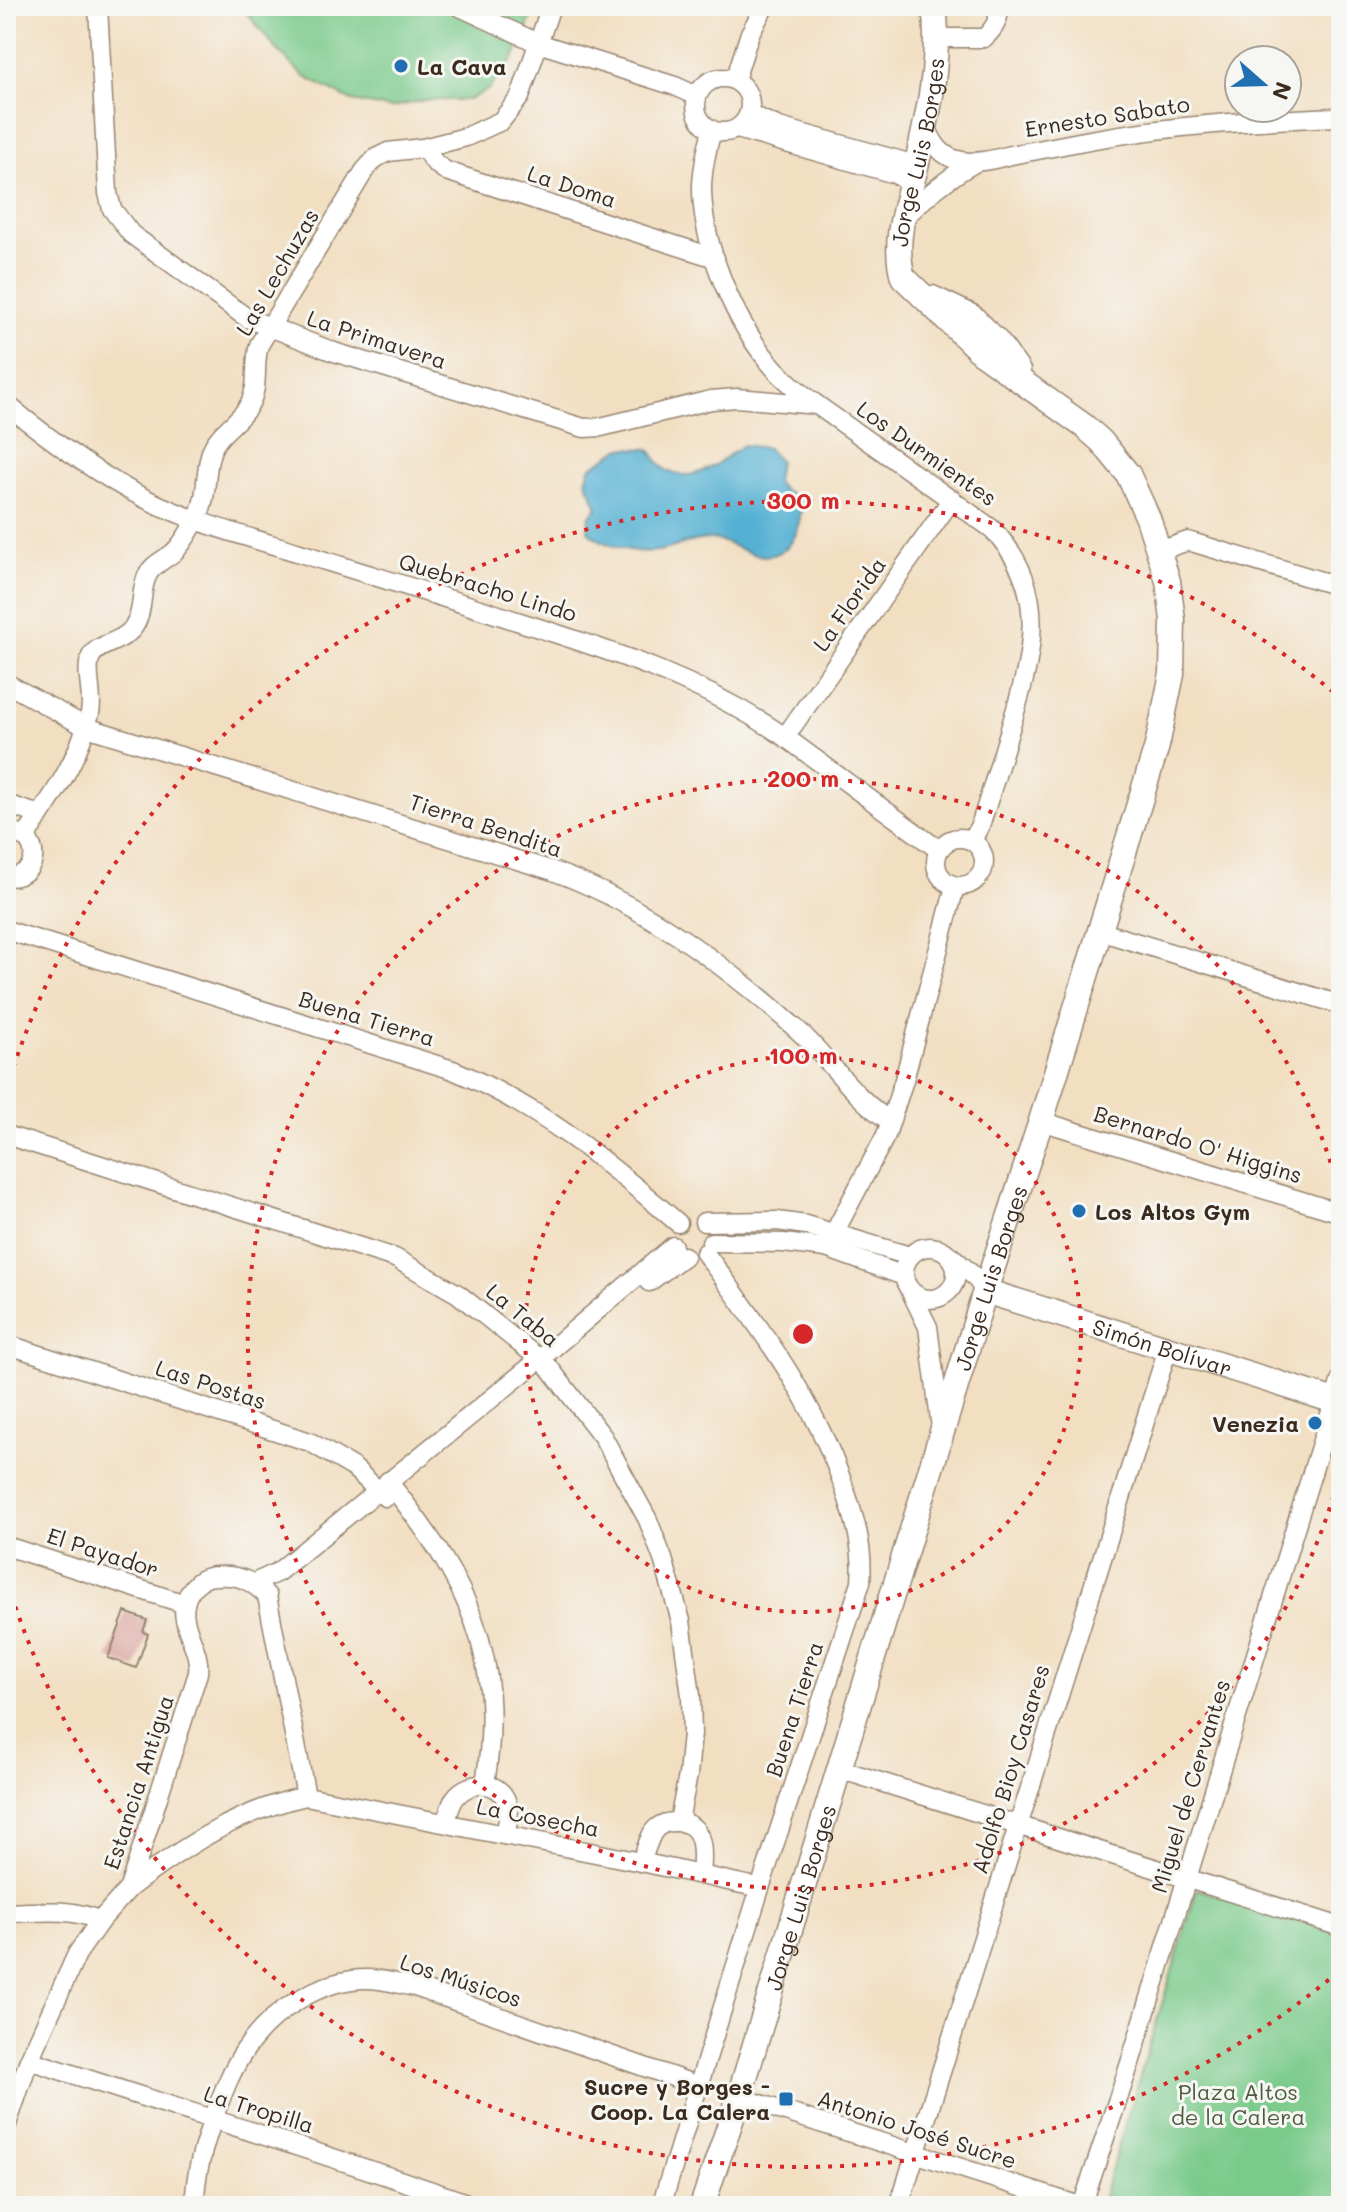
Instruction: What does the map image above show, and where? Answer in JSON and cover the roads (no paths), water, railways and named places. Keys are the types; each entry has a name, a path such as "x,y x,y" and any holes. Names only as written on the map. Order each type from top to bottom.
{"street":[{"name":"La Primavera","path":"98,6 108,193 112,209 131,234 150,250 233,309 269,327 334,352 584,428 601,427 711,400 737,398 817,405"},
{"path":"458,6 538,43 675,86 697,96"},
{"name":"Las Lechuzas","path":"25,837 73,760 86,727 92,694 89,659 94,651 130,633 141,611 147,574 175,552 196,520 207,493 212,448 250,403 257,382 255,358 269,327 365,170 376,158 388,152 423,148 481,132 501,121 520,97 551,6"},
{"path":"735,80 750,33 765,6"},
{"name":"Jorge Luis Borges","path":"702,2206 739,2097 985,1291 1157,746 1170,689 1174,647 1168,581 1139,495 1117,459 1084,426 983,354 903,277 899,263 899,238 925,125 936,38 934,6"},
{"path":"936,38 984,38 994,29 999,6"},
{"path":"737,129 749,114 748,92 735,80 726,77 709,82 697,96 697,112 705,126 712,130 720,133 737,129 815,144 914,174"},
{"path":"749,114 815,144"},
{"name":"Ernesto Sabato","path":"925,125 934,145 943,154 952,159 976,162 1096,138 1149,131 1272,119 1341,117"},
{"name":"Los Durmientes","path":"712,130 702,183 703,213 715,258 760,351 792,386 991,528 1005,542 1019,565 1028,591 1031,613 1032,643 1028,670 981,823 972,841"},
{"name":"La Doma","path":"423,148 446,171 715,258"},
{"name":"Ernesto Sabato","path":"903,219 932,191 976,162"},
{"name":"Quebracho Lindo","path":"6,404 104,475 144,498 196,520 556,633 663,670 729,702 785,737 939,850"},
{"name":"La Florida","path":"785,737 952,499"},
{"path":"1159,551 1188,541 1341,587"},
{"name":"Tierra Bendita","path":"6,683 86,727 553,871 602,891 686,941 728,972 807,1039 873,1110 890,1121"},
{"path":"6,804 40,815"},
{"path":"6,833 25,837 33,850 31,865 21,875 6,877"},
{"path":"965,838 972,841 983,852 982,875 970,885 955,887 938,873 936,857 950,840 965,838"},
{"path":"830,1240 874,1162 890,1121 955,887"},
{"name":"Buena Tierra","path":"6,930 453,1070 484,1083 543,1115 576,1138 678,1223"},
{"path":"1099,931 1341,1005"},
{"name":"Bernardo O' Higgins","path":"1041,1121 1341,1213"},
{"name":"La Taba","path":"6,1135 395,1258 458,1294 544,1362 603,1437 628,1479 648,1520 670,1583 681,1621 691,1696 691,1747 679,1821"},
{"path":"708,1247 711,1231 704,1222 694,1217 678,1223 672,1233 678,1251 695,1258 708,1247 830,1240 888,1249 910,1256 925,1247 934,1246 964,1266 985,1291"},
{"path":"704,1222 777,1221 830,1240 882,1267 925,1299 947,1293 952,1287 957,1272 950,1255"},
{"name":"Buena Tierra","path":"661,2206 760,1888 861,1582 863,1564 856,1520 821,1428 777,1350 708,1247"},
{"path":"260,1590 678,1251"},
{"path":"910,1256 907,1284 928,1327 942,1435"},
{"name":"Simón Bolívar","path":"952,1287 965,1285 1168,1348 1339,1394"},
{"name":"Las Postas","path":"6,1344 310,1442 386,1489 434,1543 459,1584 486,1656 491,1688 491,1751 485,1784"},
{"name":"Adolfo Bioy Casares","path":"899,2206 1168,1348"},
{"name":"Miguel de Cervantes","path":"1081,2206 1130,2063 1339,1394"},
{"name":"El Payador","path":"6,1546 185,1604"},
{"path":"185,1604 193,1587 210,1576 239,1577 260,1590 306,1796"},
{"name":"Estancia Antigua","path":"6,2127 29,2060 77,1954 129,1888 198,1673 200,1661 186,1629 185,1604"},
{"path":"839,1769 1341,1927"},
{"path":"446,1823 457,1795 466,1788 485,1784 502,1792 507,1800 509,1819 505,1835"},
{"name":"La Cosecha","path":"129,1888 173,1855 243,1816 306,1796 760,1888"},
{"path":"641,1862 655,1830 664,1823 679,1821 692,1826 699,1835 703,1846 701,1875"},
{"path":"147,1829 154,1849 173,1855"},
{"path":"6,1913 82,1912 100,1921"},
{"name":"Los Músicos","path":"195,2206 198,2172 213,2121 243,2053 258,2032 297,2000 344,1982 364,1979 415,1987 699,2086"},
{"name":"La Tropilla","path":"29,2060 213,2121 338,2158 475,2206"},
{"name":"Antonio José Sucre","path":"739,2097 1081,2206"}],"water":[{"path":"743,445 767,448 779,460 776,482 801,501 794,539 776,554 759,555 711,539 664,550 639,551 611,545 588,531 589,517 598,507 586,481 590,468 621,448 649,449 666,470 687,475 708,469"}],"place":[{"name":"La Cava","path":"401,66"},
{"name":"Los Altos Gym","path":"1079,1211"},
{"name":"Venezia","path":"1315,1423"},
{"name":"Sucre y Borges - Coop. La Calera","path":"786,2099"}],"park label":[{"name":"Plaza Altos de la Calera","path":"1238,2104"}]}
